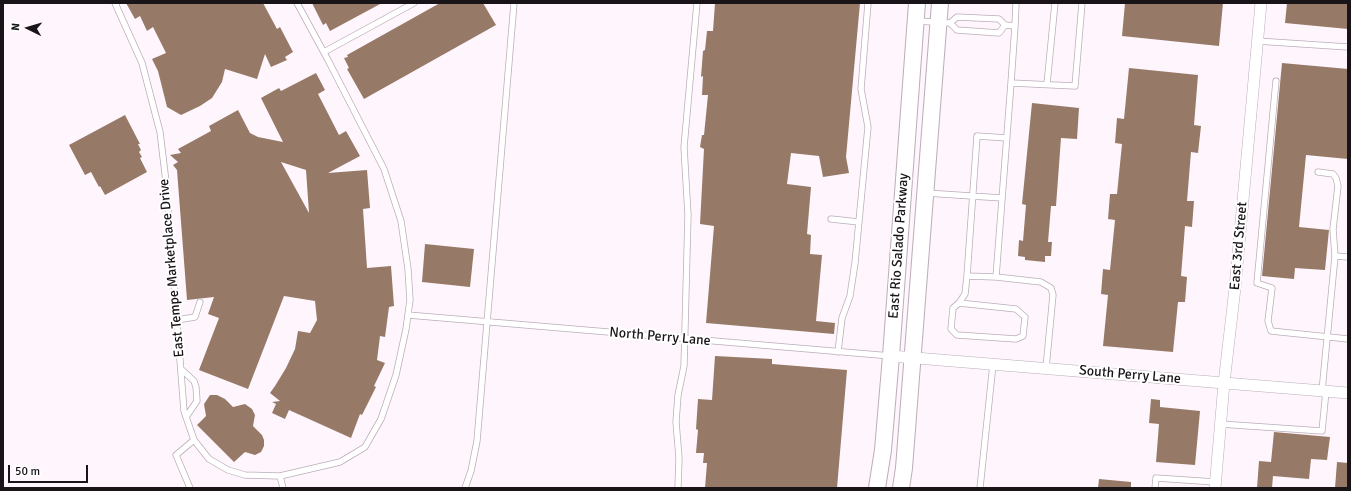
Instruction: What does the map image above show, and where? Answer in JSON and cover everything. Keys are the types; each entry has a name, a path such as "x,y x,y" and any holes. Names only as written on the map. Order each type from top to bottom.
{"main road":[{"name":"East Rio Salado Parkway","path":"877,488 883,450 891,356 917,3"},
{"name":"East Rio Salado Parkway","path":"901,488 904,468 925,193 944,22 940,3"}],"street":[{"name":"East 3rd Street","path":"1215,485 1261,3"},
{"name":"North Perry Lane","path":"891,356 912,357"},
{"name":"South Perry Lane","path":"912,357 1348,393"}],"lane":[{"name":"East Tempe Marketplace Drive","path":"115,3 142,63 160,132 166,182 184,410 194,440 209,459 228,470 245,475 280,476 340,462 366,447 381,419 392,390 403,346 410,300 408,269 401,221 384,169 297,3"},
{"path":"324,52 414,3"},
{"path":"465,488 471,471 477,442 514,3"},
{"path":"678,488 677,410 678,395 684,366 688,215 684,147 697,3"},
{"path":"838,352 842,318 850,296 855,263 868,127 861,89 868,3"},
{"path":"996,277 1016,3"},
{"path":"1048,84 1055,3"},
{"path":"1011,82 1075,86 1082,3"},
{"path":"916,21 944,22 957,17 964,17 999,19 1005,25 1015,26"},
{"path":"944,22 957,30 999,33 1005,25"},
{"path":"1257,41 1348,47"},
{"path":"1276,81 1257,283 1272,288 1268,321 1271,331 1348,339"},
{"path":"959,303 1016,309 1025,317 1023,336 1016,339 956,335 951,329 953,308 959,303 965,294 977,136 1007,138"},
{"path":"1220,424 1322,432 1326,337 1335,256 1333,229 1338,186 1336,178 1333,174 1318,172"},
{"path":"925,193 1002,198"},
{"path":"831,219 859,222"},
{"path":"1335,256 1348,257"},
{"path":"967,276 996,277 1041,282 1051,288 1053,295 1046,368"},
{"path":"177,320 195,317 200,302"},
{"name":"North Perry Lane","path":"408,315 891,356"},
{"path":"980,488 993,364"},
{"path":"181,369 194,381 196,387 196,401 186,417"},
{"path":"190,488 189,482 176,456 194,440"},
{"path":"280,476 282,488"},
{"path":"1155,488 1156,478 1215,485"}],"building":[{"path":"126,3 263,3 277,29 280,27 293,52 285,57 287,60 271,67 265,54 257,79 225,69 222,82 212,98 200,106 181,115 167,107 158,71 152,59 166,53 153,27 147,31 140,16 135,19"},
{"path":"312,3 382,3 330,31 326,23 323,25"},
{"path":"440,3 483,3 496,25 364,99 347,69 349,68 344,58"},
{"path":"715,3 860,3 846,157 849,173 823,177 819,156 791,153 787,184 811,187 807,234 811,235 810,254 822,255 816,321 835,323 834,334 706,323 714,226 700,224 704,149 700,147 702,135 704,135 708,95 702,95 703,76 701,77 703,51 705,50 707,31 713,31"},
{"path":"1125,3 1223,3 1219,46 1122,36"},
{"path":"1287,3 1348,3 1348,29 1285,23"},
{"path":"1282,63 1348,69 1348,159 1306,155 1299,227 1329,230 1325,270 1295,268 1294,279 1262,276"},
{"path":"1129,68 1198,75 1194,125 1201,126 1198,153 1191,152 1187,201 1194,201 1192,227 1185,226 1181,276 1187,277 1185,302 1178,302 1173,352 1103,346 1108,295 1101,294 1103,269 1110,270 1115,220 1108,219 1110,194 1117,194 1122,144 1115,143 1117,118 1124,119"},
{"path":"316,73 325,90 318,94 339,135 346,131 360,156 328,173 367,170 370,208 363,209 367,268 391,266 394,306 389,307 385,337 380,336 377,360 385,363 374,386 376,387 362,415 360,414 351,438 289,410 285,419 272,413 276,404 272,402 280,401 270,393 286,368 295,349 298,331 310,333 317,320 315,301 284,296 248,389 199,370 219,318 208,314 214,297 187,300 177,170 173,165 178,162 170,155 181,153 178,149 211,131 209,126 238,110 250,133 258,137 283,142 261,98 279,88 281,91","holes":["281,162 306,170 309,213"]},
{"path":"1032,103 1079,108 1077,139 1061,138 1056,206 1051,206 1048,242 1052,242 1051,256 1045,256 1045,262 1025,260 1025,257 1018,256 1019,240 1023,241 1026,205 1022,204"},
{"path":"125,115 140,144 138,144 141,150 139,152 142,157 140,158 147,172 105,195 91,172 85,175 69,145"},
{"path":"425,244 474,249 470,287 422,282"},
{"path":"715,356 772,359 772,364 847,370 837,488 705,488 707,463 703,463 704,453 696,453 698,399 712,400"},
{"path":"210,395 217,395 225,399 233,407 245,404 252,409 255,415 253,426 262,435 264,440 264,446 261,452 255,455 245,452 234,462 197,425 206,416 204,404"},
{"path":"1151,399 1160,400 1160,407 1200,411 1195,465 1156,462 1159,424 1149,423"},
{"path":"1274,432 1330,437 1327,460 1311,459 1309,479 1273,476 1272,488 1257,488 1259,461 1271,462"},
{"path":"1337,462 1348,463 1348,488 1335,488"},
{"path":"1099,479 1131,482 1131,488 1098,488"}]}
